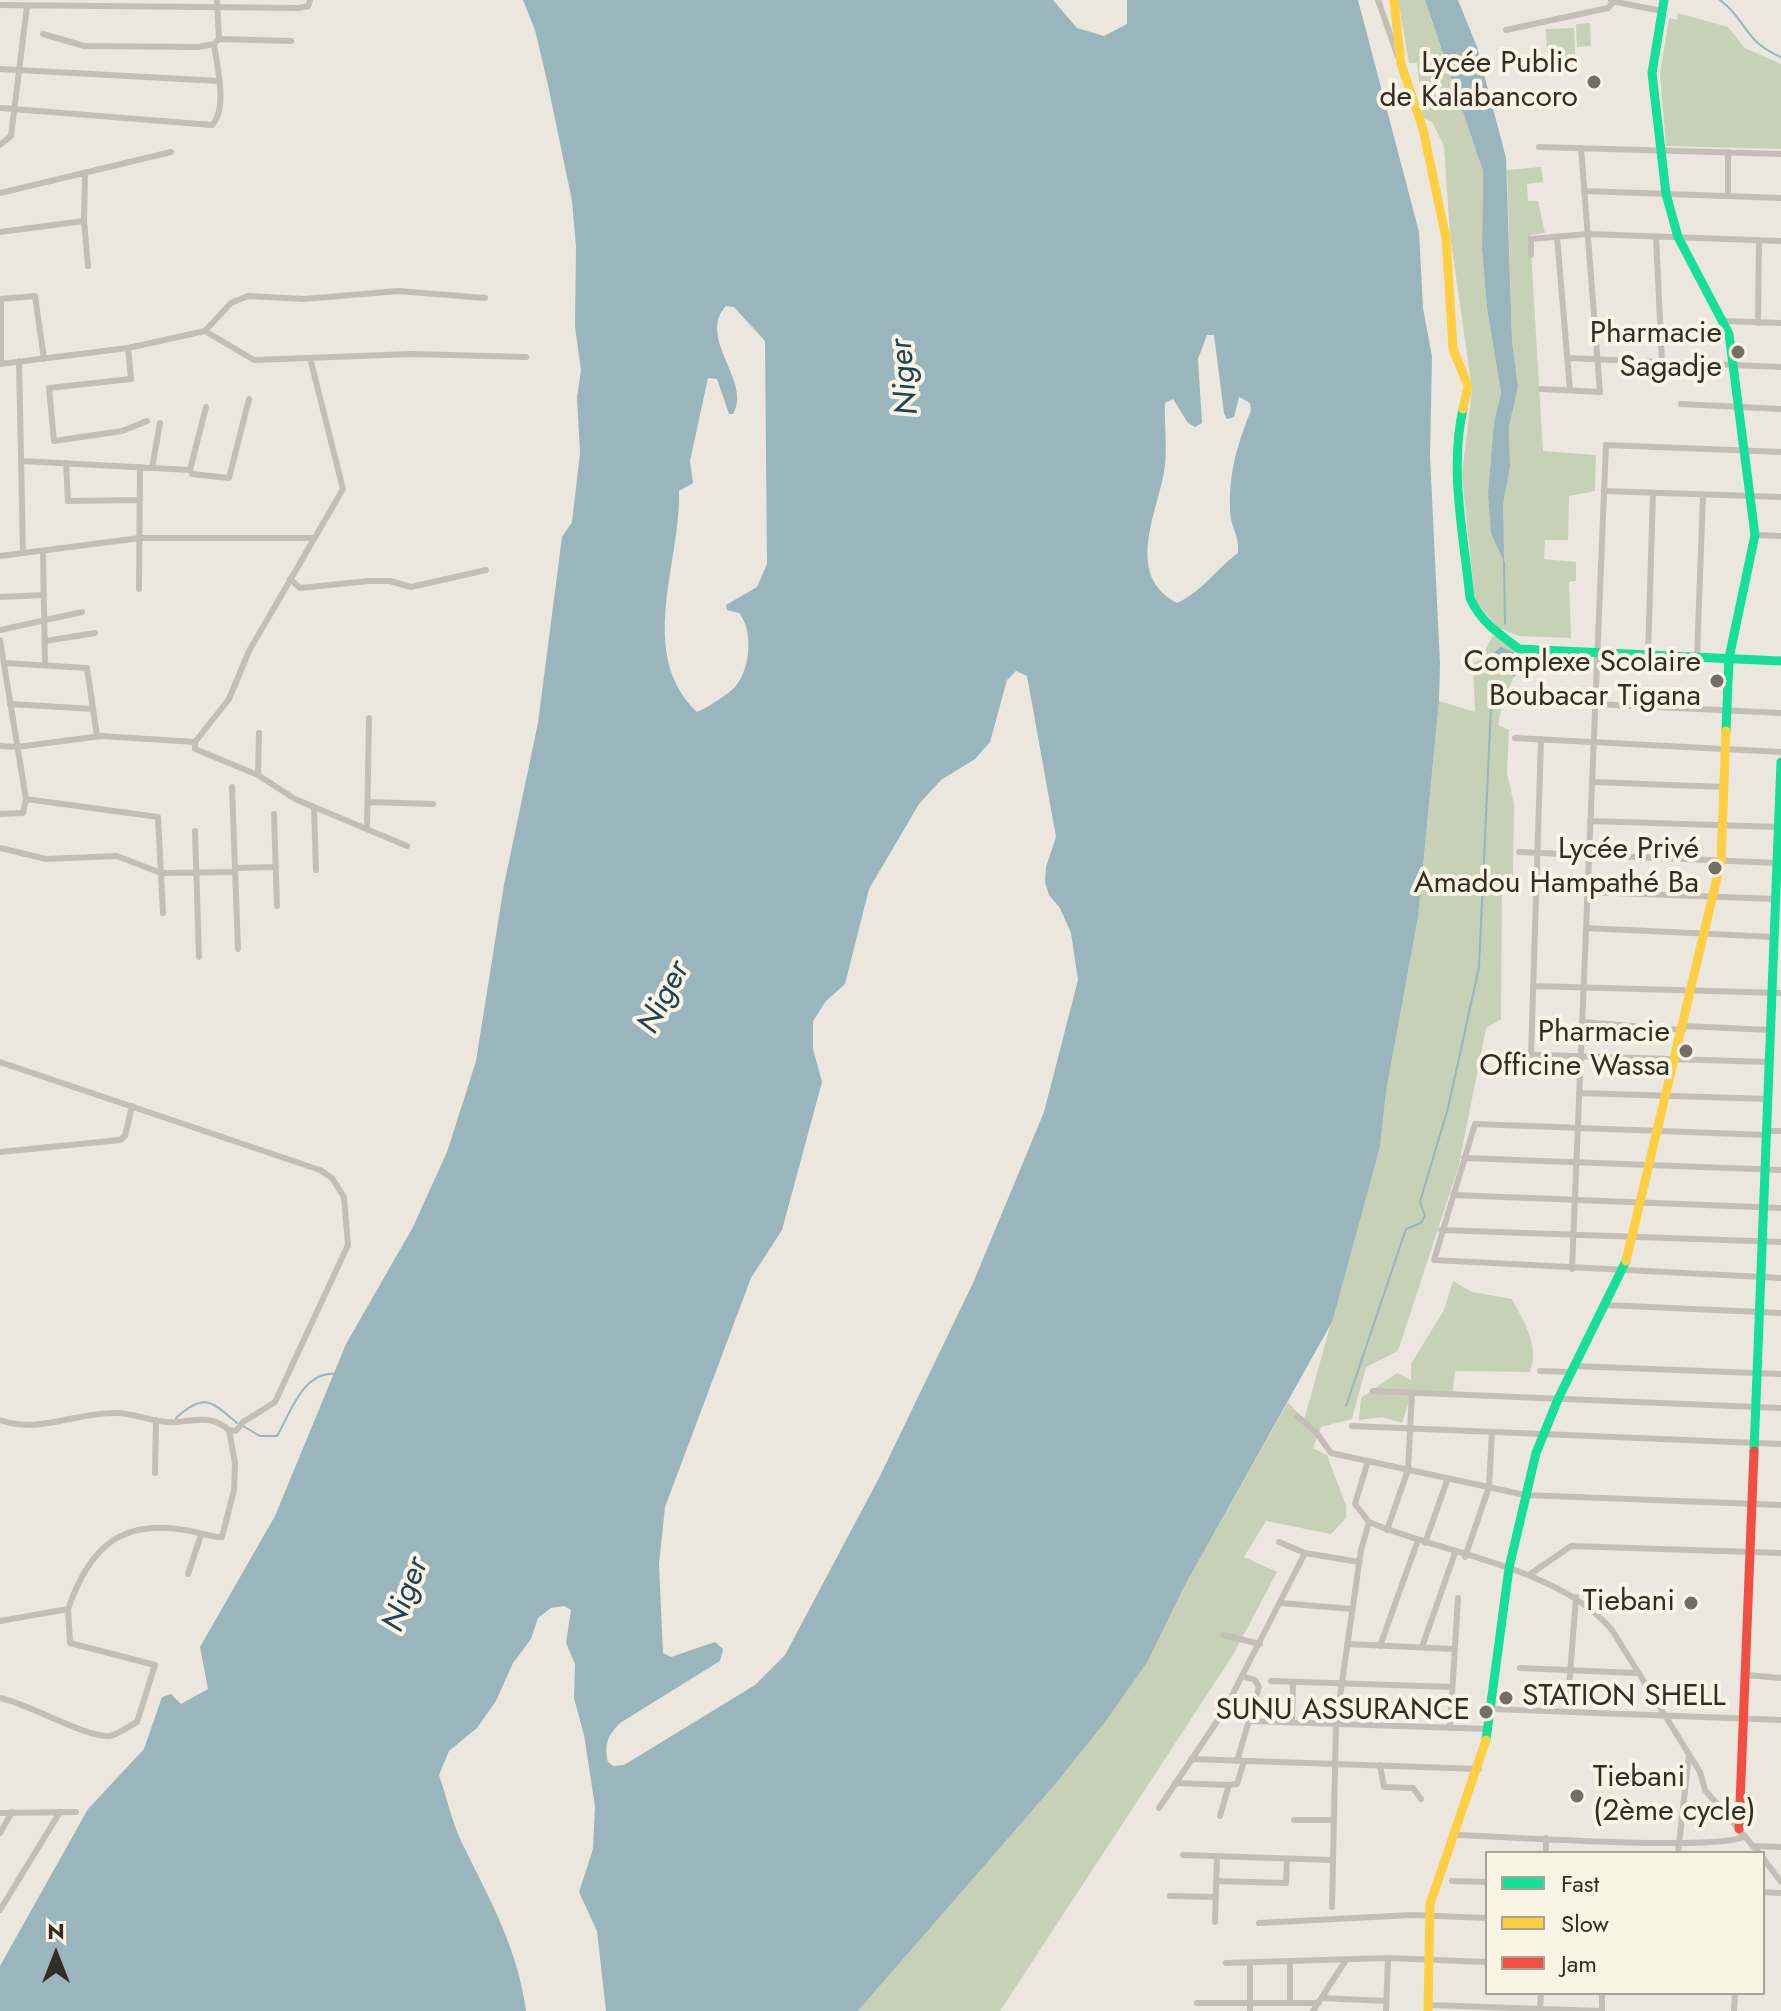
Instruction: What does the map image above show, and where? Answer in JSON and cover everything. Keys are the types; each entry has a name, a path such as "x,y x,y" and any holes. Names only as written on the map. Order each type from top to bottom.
{"main road":[{"path":"1394,0 1401,64 1423,129 1446,238 1450,268 1447,297 1453,349 1468,386 1458,431 1457,474 1470,598 1476,612 1492,629 1519,649 1781,661"},
{"path":"1428,2008 1428,1915 1479,1769 1489,1729 1509,1568 1525,1495 1542,1434 1623,1271 1634,1237 1721,861 1729,658 1755,535 1725,321 1678,237 1666,194 1652,73 1663,5"},
{"path":"1742,1833 1743,1718 1770,1030 1776,993 1774,937 1781,762"}],"street":[{"path":"0,5 217,3 299,8 308,6 310,0"},
{"path":"1378,0 1389,40 1401,64"},
{"path":"1506,30 1608,8 1612,1 1663,5"},
{"path":"0,108 212,125 217,117 219,81 217,3"},
{"path":"0,145 11,136 27,6"},
{"path":"43,34 93,47 198,47 216,42 291,41"},
{"path":"0,69 175,81 219,81"},
{"path":"1539,147 1781,154"},
{"path":"1541,389 1600,392 1581,148"},
{"path":"0,193 171,152"},
{"path":"1728,152 1728,196"},
{"path":"85,173 84,221 88,266"},
{"path":"1584,191 1781,198"},
{"path":"0,232 84,221"},
{"path":"1531,255 1531,239 1588,234 1781,241"},
{"path":"1557,237 1570,390"},
{"path":"1656,237 1662,362"},
{"path":"1758,323 1759,240"},
{"path":"44,359 35,296 0,299 1,364 19,361 44,359 128,348 205,331 231,303 248,296 304,299 398,291 485,298"},
{"path":"1725,321 1781,323"},
{"path":"205,331 254,360 411,354 526,357"},
{"path":"128,348 131,379 49,388 54,441 122,431 147,421"},
{"path":"310,358 343,489 249,651 229,699 195,742 195,749 258,775 314,807 407,846"},
{"path":"1567,358 1781,367"},
{"path":"19,361 23,553"},
{"path":"21,461 190,470 192,474 229,478 249,399"},
{"path":"1681,404 1781,409"},
{"path":"190,470 206,407"},
{"path":"152,468 160,423"},
{"path":"1572,1269 1606,445 1781,452"},
{"path":"66,463 68,501 140,500"},
{"path":"139,589 140,467"},
{"path":"1604,491 1781,497"},
{"path":"1648,655 1653,493"},
{"path":"1697,657 1703,495"},
{"path":"1755,535 1781,536"},
{"path":"0,556 140,538 313,538"},
{"path":"43,551 45,665"},
{"path":"290,579 300,588 369,581 390,581 411,587 486,570"},
{"path":"0,597 44,595"},
{"path":"0,630 82,612"},
{"path":"45,641 95,633"},
{"path":"0,640 26,799 23,813 0,814"},
{"path":"4,663 87,668 97,736"},
{"path":"10,704 93,709"},
{"path":"1595,704 1781,713"},
{"path":"367,829 369,718"},
{"path":"258,775 259,733"},
{"path":"0,746 17,747 97,736 195,742"},
{"path":"1515,738 1781,752"},
{"path":"1531,1055 1541,739"},
{"path":"1592,782 1725,787"},
{"path":"232,787 238,949"},
{"path":"26,799 158,817 163,913"},
{"path":"368,802 433,804"},
{"path":"314,807 316,870"},
{"path":"274,814 277,906"},
{"path":"1590,821 1778,827"},
{"path":"195,831 199,957"},
{"path":"0,848 46,859 117,856 161,873 276,867"},
{"path":"1519,852 1779,863"},
{"path":"1587,892 1776,899"},
{"path":"1586,928 1774,937"},
{"path":"1533,986 1776,993"},
{"path":"1582,1022 1770,1030"},
{"path":"1507,1054 1769,1062"},
{"path":"0,1062 320,1170 332,1178 344,1197 348,1245 275,1402 229,1430"},
{"path":"1579,1093 1768,1099"},
{"path":"0,1152 120,1140 125,1136 132,1106"},
{"path":"1781,1131 1660,1131 1475,1124 1434,1260 1441,1263 1781,1278"},
{"path":"1464,1158 1781,1170"},
{"path":"1453,1195 1781,1208"},
{"path":"1441,1230 1781,1242"},
{"path":"1605,1305 1781,1313"},
{"path":"1540,1371 1573,1369 1781,1374"},
{"path":"1373,1391 1781,1408"},
{"path":"1387,1530 1408,1470 1412,1393"},
{"path":"0,1420 38,1426 121,1413 176,1422 202,1418 214,1420 229,1430 235,1463 229,1518 222,1537 147,1527 115,1537 89,1566 68,1609 70,1643 163,1668"},
{"path":"1297,1416 1316,1432 1331,1453 1525,1495 1781,1505"},
{"path":"155,1473 156,1420"},
{"path":"1352,1426 1781,1444"},
{"path":"1465,1557 1489,1487 1492,1432"},
{"path":"1368,1461 1355,1504 1369,1522 1465,1557 1529,1575 1596,1610 1666,1715 1700,1772 1705,1790 1758,1851"},
{"path":"1380,1646 1448,1478"},
{"path":"1332,1907 1336,1724 1359,1562 1369,1522"},
{"path":"188,1574 201,1535"},
{"path":"1279,1542 1305,1553 1359,1562"},
{"path":"1529,1575 1571,1546 1781,1553"},
{"path":"1159,1808 1224,1711 1305,1553"},
{"path":"1422,1647 1455,1553"},
{"path":"1567,1712 1576,1597"},
{"path":"1450,1728 1458,1598"},
{"path":"1281,1603 1352,1609"},
{"path":"0,1621 68,1609"},
{"path":"1223,1635 1260,1644"},
{"path":"1347,1644 1455,1649"},
{"path":"0,1698 54,1715 93,1734 111,1736 137,1722 155,1665"},
{"path":"1520,1668 1636,1673"},
{"path":"1747,1675 1781,1678"},
{"path":"1175,1783 1237,1784 1259,1683 1242,1676"},
{"path":"1271,1681 1452,1687"},
{"path":"1292,1723 1293,1682"},
{"path":"1493,1709 1781,1720"},
{"path":"1250,1721 1489,1729"},
{"path":"1678,1851 1689,1754"},
{"path":"1191,1759 1479,1769"},
{"path":"1380,1765 1384,1787 1413,1788 1421,1799"},
{"path":"1220,1816 1229,1785"},
{"path":"0,1833 12,1812"},
{"path":"0,1910 60,1812"},
{"path":"0,1813 76,1812"},
{"path":"1294,1820 1333,1820"},
{"path":"1737,1851 1737,1842 1742,1833"},
{"path":"1457,1835 1678,1843 1737,1842"},
{"path":"1546,1838 1546,1851"},
{"path":"1754,1846 1781,1847"},
{"path":"1183,1855 1332,1860"},
{"path":"1215,1922 1217,1857"},
{"path":"1216,1881 1286,1883 1287,1859"},
{"path":"1765,1860 1781,1882"},
{"path":"1452,1881 1485,1882"},
{"path":"1170,1896 1216,1897"},
{"path":"1259,1923 1428,1915 1485,1918"},
{"path":"1386,2011 1388,1958"},
{"path":"1226,1963 1388,1958 1485,1962"},
{"path":"1313,2011 1346,1960"},
{"path":"1290,1962 1290,2003"},
{"path":"1250,1964 1250,2007"},
{"path":"1197,2003 1210,2007 1250,2007 1321,2000 1386,2001"},
{"path":"1428,2008 1601,2011"}],"green space":[{"path":"1398,0 1425,0 1483,171 1482,249 1487,308 1501,393 1494,422 1488,492 1503,560 1503,505 1510,467 1509,427 1518,387 1512,341 1507,170 1541,167 1543,182 1527,184 1528,201 1538,201 1545,233 1530,235 1543,451 1596,455 1595,491 1569,496 1568,540 1545,540 1544,559 1576,562 1576,581 1569,582 1571,638 1519,636 1499,628 1475,601 1462,475 1472,390 1450,234 1444,146 1432,122 1423,118 1417,63 1409,63"},
{"path":"1678,13 1728,27 1745,48 1781,64 1781,149 1666,146 1660,74 1669,18 1677,20"},
{"path":"1590,23 1591,46 1577,47 1576,24"},
{"path":"1574,28 1576,74 1548,75 1546,29"},
{"path":"1493,635 1515,651 1519,665 1502,704 1498,725 1509,730 1507,773 1514,804 1513,881 1502,881 1501,1019 1486,1028 1459,1165 1398,1351 1366,1367 1352,1419 1321,1427 1313,1448 1327,1455 1346,1506 1346,1518 1331,1534 1266,1521 1244,1557 1277,1572 1233,1655 1000,2011 858,2011 1052,1788 1148,1661 1184,1587 1288,1402 1304,1420 1380,1147 1386,1092 1418,917 1439,701 1475,712 1473,663 1481,659"},
{"path":"1453,1281 1472,1292 1512,1299 1532,1344 1530,1372 1455,1371 1453,1391 1410,1397 1402,1423 1382,1417 1359,1420 1361,1398 1397,1373 1411,1380 1411,1364 1444,1310"}],"water":[{"name":"Niger","path":"523,0 1053,0 1077,28 1104,36 1127,24 1127,0 1358,0 1419,232 1423,308 1432,357 1430,456 1440,664 1418,917 1386,1092 1380,1147 1332,1322 1184,1587 1148,1661 1105,1722 1052,1788 858,2011 606,2011 597,1931 579,1892 593,1849 595,1806 584,1735 574,1698 575,1664 566,1643 571,1610 564,1606 551,1608 538,1618 531,1639 513,1663 496,1701 477,1728 449,1751 439,1775 459,1837 510,1946 526,2011 0,2011 0,1966 88,1809 144,1749 162,1697 171,1694 181,1704 208,1689 200,1647 275,1516 346,1344 413,1227 447,1152 476,1061 504,885 538,723 562,537 572,522 580,453 577,397 581,370 575,327 576,247 572,201 535,30","holes":["726,306 734,307 765,341 767,564 757,587 726,605 727,610 739,613 747,630 747,661 740,680 727,694 697,712 679,689 669,663 665,636 666,607 679,491 693,483 690,461 708,378 717,379 729,414 733,414 737,402 732,374 720,346 717,332 719,318","1207,335 1214,335 1227,419 1234,417 1239,397 1250,403 1251,410 1238,447 1231,483 1230,516 1238,553 1177,603 1161,591 1152,577 1148,544 1165,464 1165,403 1173,399 1188,423 1195,427 1202,423 1198,359","1016,671 1027,676 1056,837 1046,867 1045,882 1071,933 1078,980 1044,1112 973,1283 879,1478 785,1655 755,1685 624,1765 613,1766 608,1762 606,1751 609,1737 620,1723 720,1661 723,1649 715,1642 671,1657 663,1653 659,1564 665,1507 751,1278 782,1230 822,1082 813,1049 813,1021 826,1001 845,984 869,889 919,804 941,780 975,759 990,742 1007,680"]},
{"path":"1425,0 1458,0 1477,47 1506,158 1512,341 1518,387 1509,427 1510,467 1503,505 1504,562 1491,533 1488,492 1494,422 1501,393 1487,308 1482,249 1483,171"},
{"path":"1501,647 1513,652 1518,665 1515,677 1499,670 1490,674 1495,660 1487,658"}],"waterway":[{"path":"1720,0 1759,44 1781,57"},
{"path":"1504,562 1505,624"},
{"path":"1346,1406 1406,1229 1421,1223 1425,1216 1420,1202 1448,1108 1479,967 1492,685"},
{"path":"243,1426 260,1436 277,1436 306,1386 314,1379 335,1374"},
{"path":"176,1418 194,1405 207,1402 237,1423"}],"traffic: fast":[{"path":"1664,0 1652,73 1666,194 1678,237 1729,334 1755,535 1729,658 1726,731"},
{"path":"1463,409 1457,480 1470,598 1485,620 1504,638 1519,649 1781,661"},
{"path":"1754,1451 1781,762"},
{"path":"1486,1740 1509,1568 1536,1453 1558,1399 1626,1261"}],"traffic: slow":[{"path":"1394,0 1401,64 1423,129 1446,238 1453,349 1468,386 1463,409"},
{"path":"1626,1261 1721,861 1726,731"},
{"path":"1428,2011 1430,1904 1486,1740"}],"traffic: jam":[{"path":"1739,1829 1754,1451"}],"place":[{"name":"Lycée Public de Kalabancoro","path":"1594,82"},
{"name":"Pharmacie Sagadje","path":"1738,352"},
{"name":"Complexe Scolaire Boubacar Tigana","path":"1717,681"},
{"name":"Lycée Privé Amadou Hampathé Ba","path":"1715,868"},
{"name":"Pharmacie Officine Wassa","path":"1686,1051"},
{"name":"Tiebani","path":"1691,1603"},
{"name":"STATION SHELL","path":"1506,1698"},
{"name":"SUNU ASSURANCE","path":"1486,1712"},
{"name":"Tiebani (2ème cycle)","path":"1577,1796"}]}
